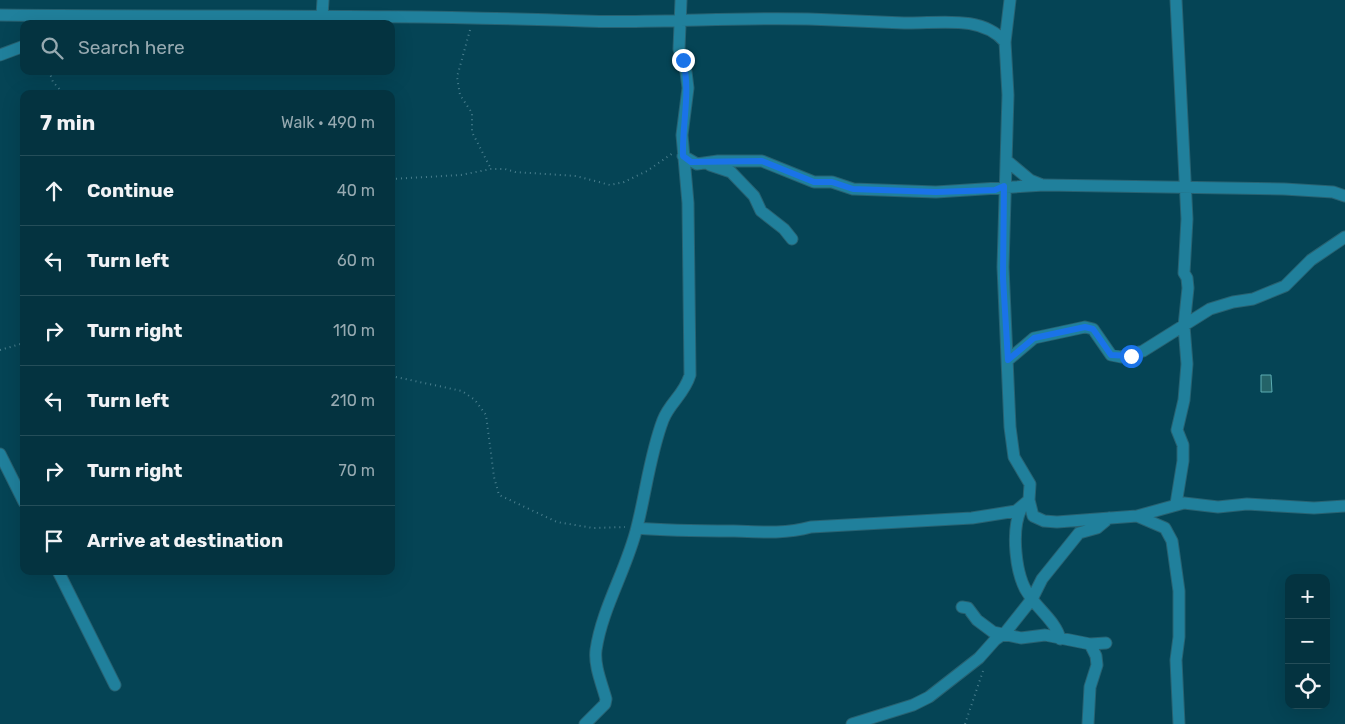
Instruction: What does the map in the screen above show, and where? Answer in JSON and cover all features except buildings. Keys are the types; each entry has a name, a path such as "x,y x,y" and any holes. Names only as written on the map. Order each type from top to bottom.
{"street":[{"path":"322,16 323,0"},
{"path":"585,724 605,704 596,650 612,596 637,528 653,452 663,418 668,408 686,388 690,375 688,203 683,150 688,88 686,72 679,49 681,0"},
{"path":"1010,0 1005,42 1008,95 1004,186 1003,278 1011,449 1030,484 1029,500 1033,516 1044,521 1137,516 1176,504 1191,503 1218,507 1247,504 1314,508 1345,506"},
{"path":"1176,0 1187,218 1184,273 1188,288 1184,326 1187,364 1184,400 1177,430 1183,445 1183,461 1176,504"},
{"path":"0,15 322,16 470,20 816,19 901,23 956,22 973,25 994,33 1005,42"},
{"path":"156,20 162,16"},
{"path":"0,55 20,48"},
{"path":"683,150 691,162 719,166 731,172 754,196 761,211 784,229 792,238"},
{"path":"1006,160 1030,180 1044,185"},
{"path":"704,164 718,161 762,161 814,182 832,182 853,189 936,192 995,190 1004,186 1044,185 1186,189 1284,189 1332,192 1345,196"},
{"path":"1008,360 1034,338 1085,327 1093,329 1111,355 1131,356 1143,352 1210,309 1233,302 1253,299 1284,286 1311,260 1345,237"},
{"path":"0,454 20,494"},
{"path":"1029,500 1021,509 1016,526 1017,567 1025,590 1055,628 1060,639"},
{"path":"637,528 780,532 818,527 962,519 1021,509"},
{"path":"1137,516 1165,528 1172,540 1179,591 1179,637 1176,660 1179,724"},
{"path":"852,724 913,705 929,697 988,651 995,640 1005,633 1032,599 1042,579 1079,533 1097,528 1109,518"},
{"path":"60,575 115,685"},
{"path":"962,606 968,608 977,620 985,626 1002,634 1021,638 1040,635 1090,644 1106,644"},
{"path":"1088,724 1090,688 1097,665 1096,656 1090,644"}],"path":[{"path":"470,20 469,33 457,77 460,95 472,113 472,132 491,169"},
{"path":"50,75 53,82 60,90"},
{"path":"395,179 461,175 491,169 576,176 610,185 624,182 647,171 683,150"},
{"path":"0,350 20,344"},
{"path":"395,377 462,391 475,400 486,415 494,477 499,495 557,522 592,528 637,528"},
{"path":"965,724 984,670 988,651"}],"route":[{"path":"683,60 688,88 688,101 682,135 683,156 691,162 704,164 718,161 762,161 814,182 832,182 853,189 936,192 971,189 995,190 1004,186 1003,278 1008,360 1034,338 1057,335 1085,327 1093,329 1099,336 1104,348 1111,355 1131,356"}]}
